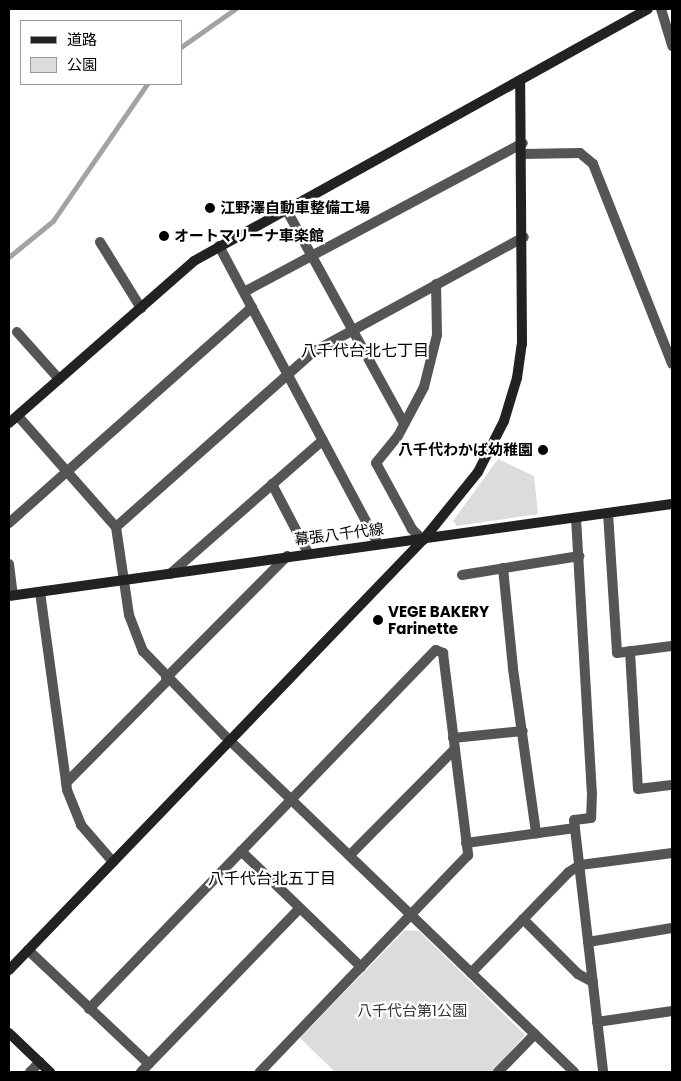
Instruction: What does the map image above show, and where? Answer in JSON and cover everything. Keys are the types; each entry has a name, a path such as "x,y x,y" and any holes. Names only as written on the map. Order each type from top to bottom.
{"street":[{"path":"9,423 194,261 648,9"},
{"path":"661,9 672,46"},
{"path":"9,970 423,540 478,472 504,421 517,378 522,344 524,237 520,80"},
{"path":"244,292 522,143"},
{"path":"522,154 580,153 593,164 672,364"},
{"path":"286,209 404,424"},
{"path":"116,527 313,352 524,237"},
{"path":"100,242 140,308"},
{"path":"219,246 378,544"},
{"path":"423,540 412,529 376,463 404,424 424,387 438,334 436,284"},
{"path":"9,522 67,473 252,307"},
{"path":"17,332 59,379"},
{"path":"18,416 116,527 134,634 143,651 167,679 229,740 574,1072"},
{"path":"170,574 323,440"},
{"path":"272,484 308,553"},
{"name":"幕張八千代線","path":"11,596 308,553 423,540 672,504"},
{"path":"608,513 618,653 672,646"},
{"path":"576,518 592,793 591,818 574,820 603,1072"},
{"path":"66,783 287,556"},
{"path":"462,575 579,556"},
{"path":"9,564 11,596"},
{"path":"503,568 513,669 536,833"},
{"path":"40,592 66,783 72,808 81,825 113,862"},
{"path":"90,1009 436,650 443,653 468,854 261,1072"},
{"path":"630,651 638,789 672,784"},
{"path":"350,855 454,743 523,731"},
{"path":"466,843 575,828"},
{"path":"241,851 361,967"},
{"path":"471,973 569,872 580,865 672,853"},
{"path":"141,1072 300,908"},
{"path":"523,919 578,974 593,982"},
{"path":"588,942 672,928"},
{"path":"28,950 149,1064"},
{"path":"597,1022 672,1011"},
{"path":"9,1033 50,1072"},
{"path":"498,1072 534,1034"},
{"path":"30,1072 40,1062"}],"green space":[{"path":"498,459 534,476 538,514 457,526 453,521"},
{"name":"八千代台第1公園","path":"405,930 419,931 525,1035 492,1072 335,1072 300,1038"}],"waterway":[{"path":"182,46 235,9"},
{"path":"9,257 53,221 146,85"}],"place":[{"name":"江野澤自動車整備工場","path":"210,208"},
{"name":"オートマリーナ車楽館","path":"164,236"},
{"name":"八千代わかば幼稚園","path":"543,450"},
{"name":"VEGE BAKERY Farinette","path":"378,620"}],"district":[{"name":"八千代台北七丁目","path":"365,351"},
{"name":"八千代台北五丁目","path":"272,879"}]}
